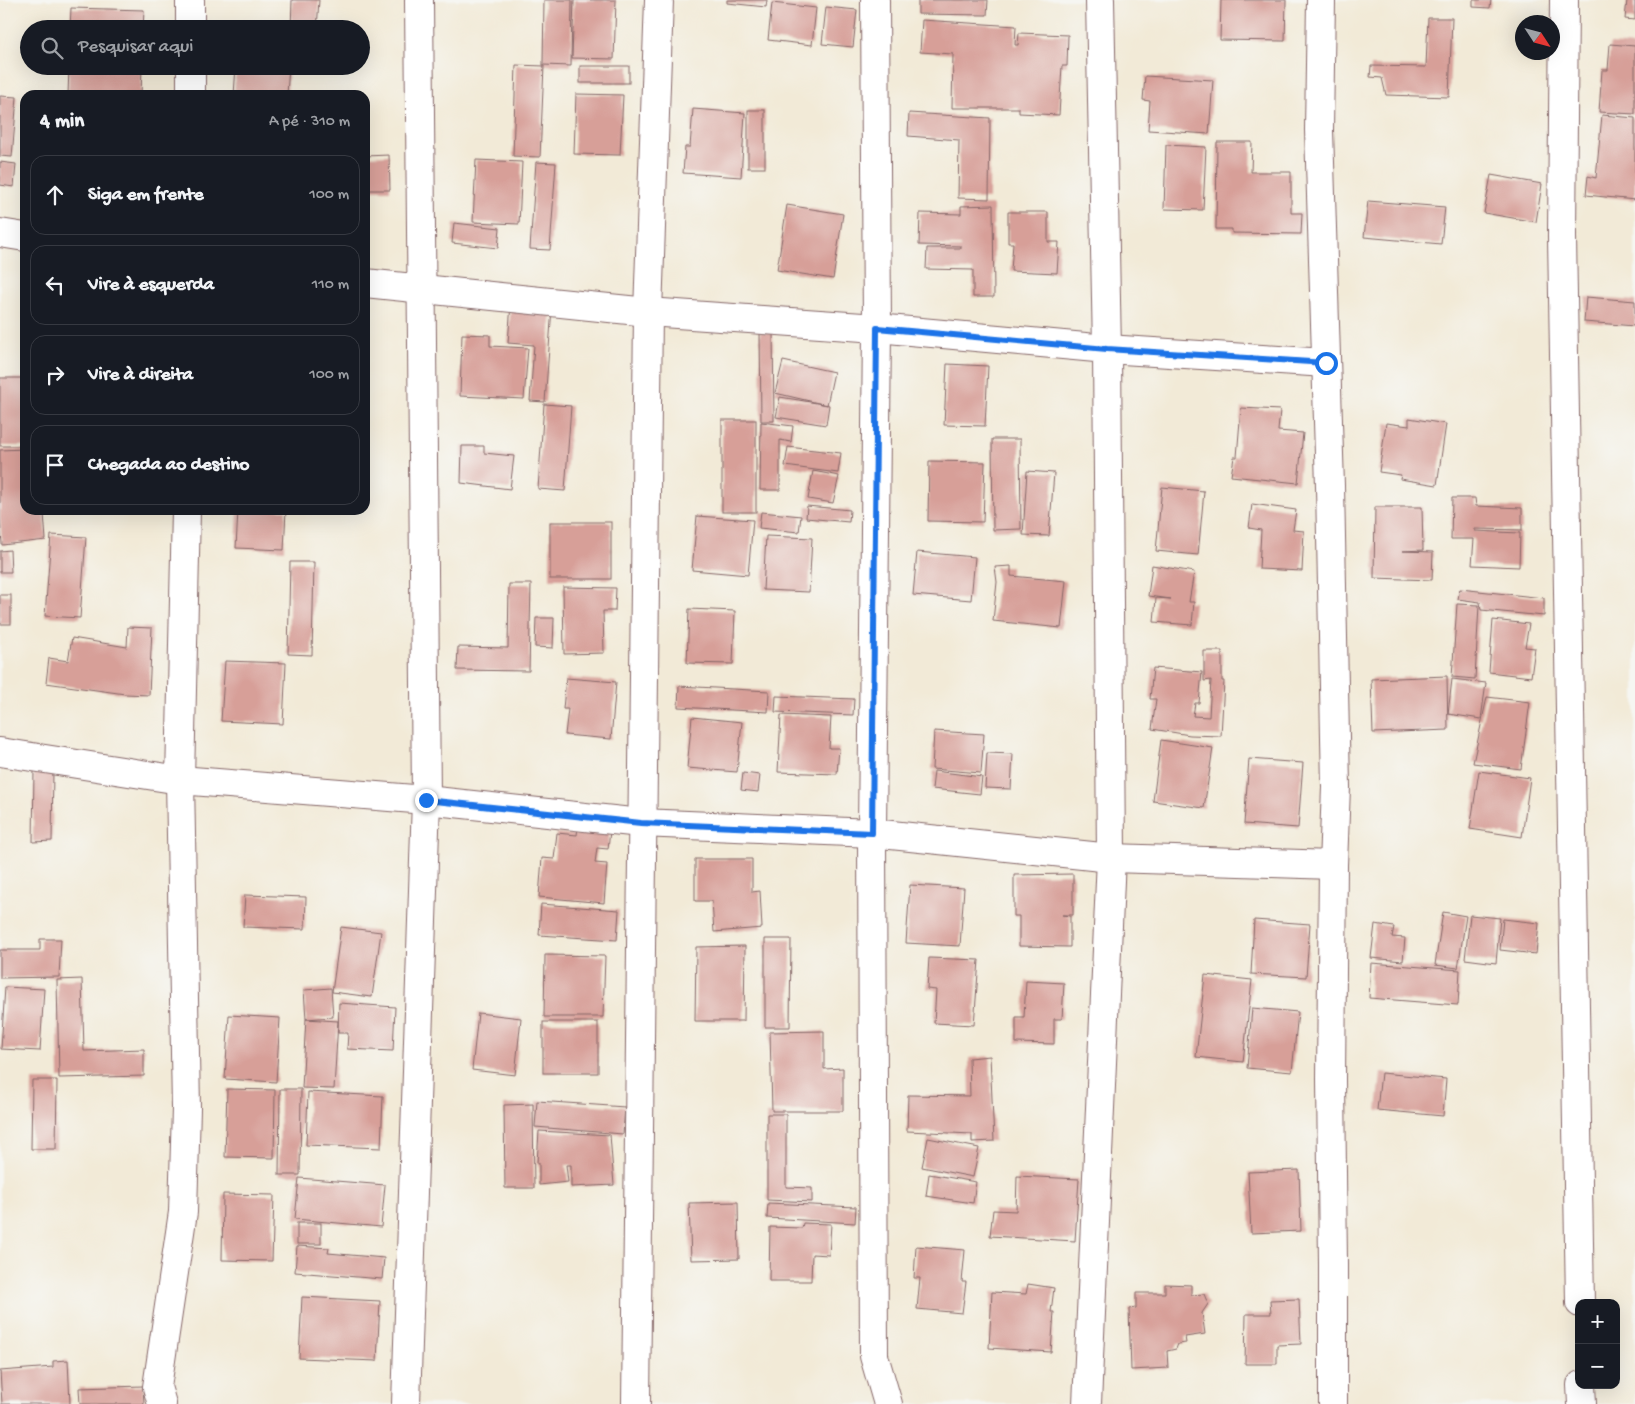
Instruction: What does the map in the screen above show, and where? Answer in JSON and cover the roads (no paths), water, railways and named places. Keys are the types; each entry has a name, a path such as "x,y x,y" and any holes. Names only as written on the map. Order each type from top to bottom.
{"street":[{"path":"190,0 190,20"},
{"path":"406,1404 426,800 420,0"},
{"path":"636,1404 648,312 659,0"},
{"path":"875,0 877,328 872,833 874,1356 888,1404"},
{"path":"1087,1404 1111,858 1107,349 1100,0"},
{"path":"1321,0 1320,130 1336,777 1333,865 1331,1079 1333,1404"},
{"path":"1564,0 1562,236 1580,1299"},
{"path":"191,75 191,90"},
{"path":"0,234 20,236"},
{"path":"370,284 648,312 877,328 1107,349 1326,363"},
{"path":"162,1404 158,1387 184,1212 186,1108 180,780 186,515"},
{"path":"0,752 180,780 426,800 641,823 872,833 1111,858 1333,865"},
{"path":"1581,1389 1582,1404"}]}
